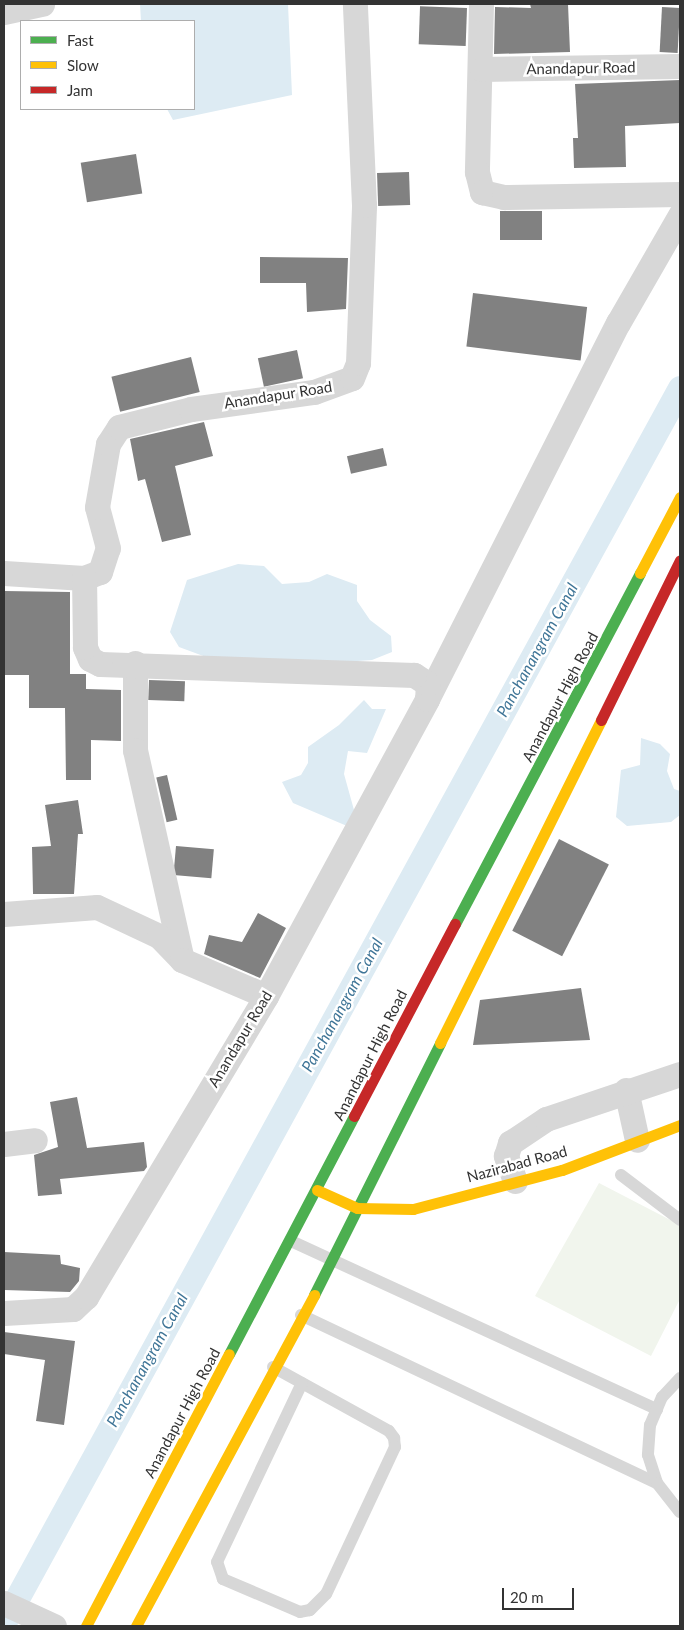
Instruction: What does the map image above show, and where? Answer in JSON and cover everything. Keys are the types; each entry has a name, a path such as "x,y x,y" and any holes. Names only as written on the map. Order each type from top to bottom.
{"main road":[{"name":"Anandapur High Road","path":"86,1626 291,1241 680,497"},
{"path":"136,1626 333,1258 680,560"},
{"name":"Nazirabad Road","path":"357,1208 413,1209 510,1168 562,1170 632,1112 680,1125"},
{"path":"317,1190 357,1208"}],"street":[{"path":"4,12 42,4"},
{"name":"Anandapur Road","path":"84,578 100,572 107,563 108,548 97,507 108,444 119,427 191,409 314,392 352,378 358,363 364,205 355,4"},
{"path":"481,4 482,69 477,172 482,192 504,196 680,194"},
{"name":"Anandapur Road","path":"482,69 680,66"},
{"name":"Anandapur Road","path":"4,1314 73,1309 86,1297 266,996 427,699 618,324 680,215"},
{"path":"4,572 84,578 85,647 90,659 100,664 135,663 414,675 428,684 427,699"},
{"path":"135,663 133,722 137,767 182,960"},
{"path":"4,914 97,907 159,936 182,960 266,996"},
{"path":"510,1168 510,1143 546,1119 632,1112 680,1074"},
{"path":"4,1144 35,1140"},
{"path":"4,1603 50,1625"}],"lane":[{"path":"621,1175 680,1220"},
{"path":"291,1241 333,1258 657,1409"},
{"path":"302,1315 657,1484"},
{"path":"273,1367 302,1383 389,1431 394,1447 326,1594 310,1610 300,1612 224,1579 217,1562 302,1383"},
{"path":"680,1378 657,1409 650,1425 648,1455 657,1484 680,1512"}],"shaded area":[{"path":"140,4 288,4 292,95 173,120 168,110 195,110 195,20 141,20"},
{"path":"238,564 264,566 282,584 309,582 327,574 357,585 357,601 370,620 391,636 392,652 372,660 343,662 206,657 179,647 170,632 187,580"},
{"path":"364,700 372,709 386,709 367,753 348,751 344,774 354,810 347,826 293,803 282,782 301,775 308,763 308,747 339,725"},
{"path":"641,738 660,744 670,754 667,771 674,789 680,791 680,815 671,822 627,826 616,817 621,770 640,765"},
{"path":"599,1183 680,1225 680,1299 651,1356 535,1296"}],"building":[{"path":"530,4 568,4 570,52 494,54 495,7 531,8"},
{"path":"420,6 467,8 466,46 419,44"},
{"path":"662,7 680,8 678,53 660,52"},
{"path":"680,80 680,123 625,126 626,167 574,168 573,138 578,138 575,84"},
{"path":"136,154 142,194 87,202 81,163"},
{"path":"409,172 410,205 378,206 377,173"},
{"path":"500,211 542,211 542,240 500,240"},
{"path":"260,257 348,258 346,309 307,312 306,283 260,283"},
{"path":"473,293 587,307 581,361 466,347"},
{"path":"297,350 303,378 264,387 258,358"},
{"path":"191,357 200,392 120,412 111,377"},
{"path":"204,422 213,456 175,466 191,535 162,542 145,479 138,481 130,439"},
{"path":"383,448 387,466 351,474 347,456"},
{"path":"4,591 70,592 70,674 86,674 86,689 121,690 121,741 91,740 91,780 66,780 65,708 29,708 29,675 4,675"},
{"path":"149,680 185,681 184,701 148,700"},
{"path":"167,775 177,820 167,822 156,777"},
{"path":"78,800 83,834 78,834 74,894 33,894 32,847 51,846 45,805"},
{"path":"559,839 609,864 562,956 512,931"},
{"path":"176,846 214,849 211,878 173,875"},
{"path":"258,913 286,928 260,978 204,954 209,935 242,942"},
{"path":"581,988 590,1040 473,1045 480,1000"},
{"path":"77,1097 87,1148 144,1142 147,1167 144,1171 60,1179 62,1194 38,1196 34,1155 58,1147 50,1102"},
{"path":"4,1252 60,1255 61,1264 80,1268 79,1281 70,1292 4,1290"},
{"path":"4,1332 75,1341 64,1425 36,1421 45,1360 4,1354"}],"waterway":[{"name":"Panchanangram Canal","path":"4,1622 680,388"}],"traffic: fast":[{"path":"455,924 640,573"},
{"path":"314,1295 440,1043"},
{"path":"229,1354 354,1116"}],"traffic: slow":[{"path":"640,573 680,497"},
{"path":"440,1043 601,720"},
{"path":"317,1190 357,1208 413,1209 562,1170 680,1125"},
{"path":"136,1626 314,1295"},
{"path":"86,1626 229,1354"}],"traffic: jam":[{"path":"601,720 680,560"},
{"path":"354,1116 455,924"}]}
